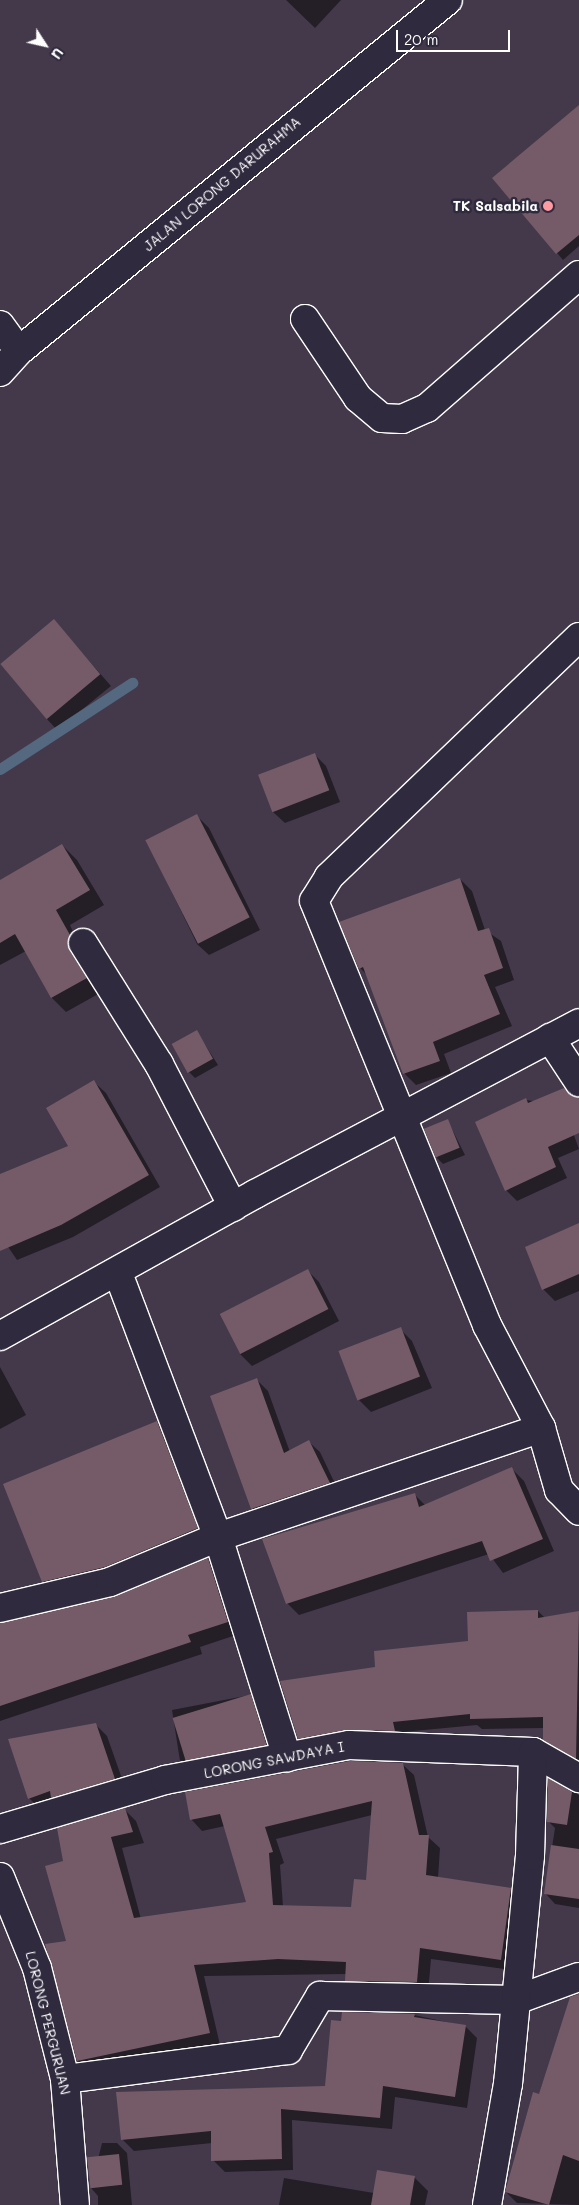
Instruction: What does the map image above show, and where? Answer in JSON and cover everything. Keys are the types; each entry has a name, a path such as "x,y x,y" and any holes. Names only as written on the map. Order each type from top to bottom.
{"street":[{"name":"JALAN LORONG DARURAHMA","path":"0,372 19,351 448,0"},
{"path":"305,319 358,398 382,418 402,419 427,408 579,275"},
{"path":"0,325 19,351"},
{"path":"579,637 318,889 314,901 400,1120 487,1325 541,1428 559,1490 579,1511"},
{"path":"82,943 159,1064 233,1207"},
{"path":"0,1336 118,1273 233,1207 400,1120 579,1023"},
{"path":"550,1038 579,1082"},
{"path":"118,1273 218,1537 287,1758"},
{"path":"0,1608 110,1582 218,1537 541,1428"},
{"name":"LORONG SAWDAYA I","path":"0,1829 165,1780 349,1745 533,1752 579,1778"},
{"path":"486,2205 508,2084 530,1856 533,1752"},
{"name":"LORONG PERGURUAN","path":"0,1877 37,1968 65,2079 75,2205"},
{"path":"65,2079 288,2050 320,1996 516,2000 579,1978"}],"building":[{"name":"TK Salsabila","path":"579,105 579,235 556,254 492,178"},
{"path":"54,619 100,674 47,719 0,664"},
{"path":"315,753 329,790 272,812 258,775"},
{"path":"197,814 250,917 198,944 145,840"},
{"path":"62,844 90,890 56,910 70,935 70,951 87,978 51,998 15,934 0,943 0,880"},
{"path":"460,878 478,931 489,928 503,968 484,975 500,1014 433,1042 440,1061 403,1074 363,967 359,969 339,922"},
{"path":"197,1030 213,1059 188,1073 172,1044"},
{"path":"94,1080 149,1175 61,1225 0,1251 0,1174 68,1146 46,1108"},
{"path":"564,1088 579,1097 579,1133 548,1147 556,1167 505,1191 475,1122 526,1098 528,1103"},
{"path":"448,1119 460,1148 436,1157 424,1129"},
{"path":"579,1223 579,1274 542,1290 525,1247"},
{"path":"308,1269 328,1309 240,1354 220,1314"},
{"path":"401,1327 420,1376 357,1400 338,1351"},
{"path":"257,1378 284,1453 309,1440 330,1483 251,1509 210,1396"},
{"path":"157,1421 198,1528 105,1567 42,1582 3,1484"},
{"path":"512,1467 543,1539 490,1561 482,1541 286,1604 262,1539 415,1493 419,1507"},
{"path":"208,1558 228,1622 188,1635 191,1642 0,1706 0,1623 114,1597"},
{"path":"538,1610 538,1618 579,1611 576,1759 543,1740 543,1717 470,1719 470,1714 393,1722 395,1731 346,1730 298,1739 280,1681 375,1667 374,1651 468,1641 467,1612"},
{"path":"251,1694 266,1745 188,1769 173,1718"},
{"path":"96,1723 115,1779 51,1798 50,1791 28,1799 8,1739"},
{"path":"350,1761 403,1763 419,1835 429,1835 426,1875 511,1888 501,1960 420,1948 417,1982 345,1981 346,1962 278,1959 194,1965 210,2033 77,2061 45,1944 66,1941 45,1866 63,1861 57,1828 125,1808 133,1832 111,1837 134,1918 246,1902 220,1814 190,1820 185,1792","holes":["372,1801 366,1880 354,1879 351,1907 273,1905 269,1853 273,1852 265,1827"]},
{"path":"548,1778 572,1792 567,1825 547,1822"},
{"path":"551,1845 579,1849 579,1899 544,1894"},
{"path":"579,1994 579,2161 563,2155 549,2205 505,2192 533,2092 539,2094 570,1997"},
{"path":"342,2012 415,2014 414,2017 466,2025 455,2097 383,2086 380,2118 281,2109 282,2159 211,2161 211,2131 121,2140 116,2092 325,2086 331,2020 341,2021"},
{"path":"119,2154 122,2185 90,2188 87,2157"},
{"path":"377,2170 415,2176 410,2205 371,2205"}],"waterway":[{"path":"0,769 132,683"}],"place":[{"name":"TK Salsabila","path":"548,206"}]}
